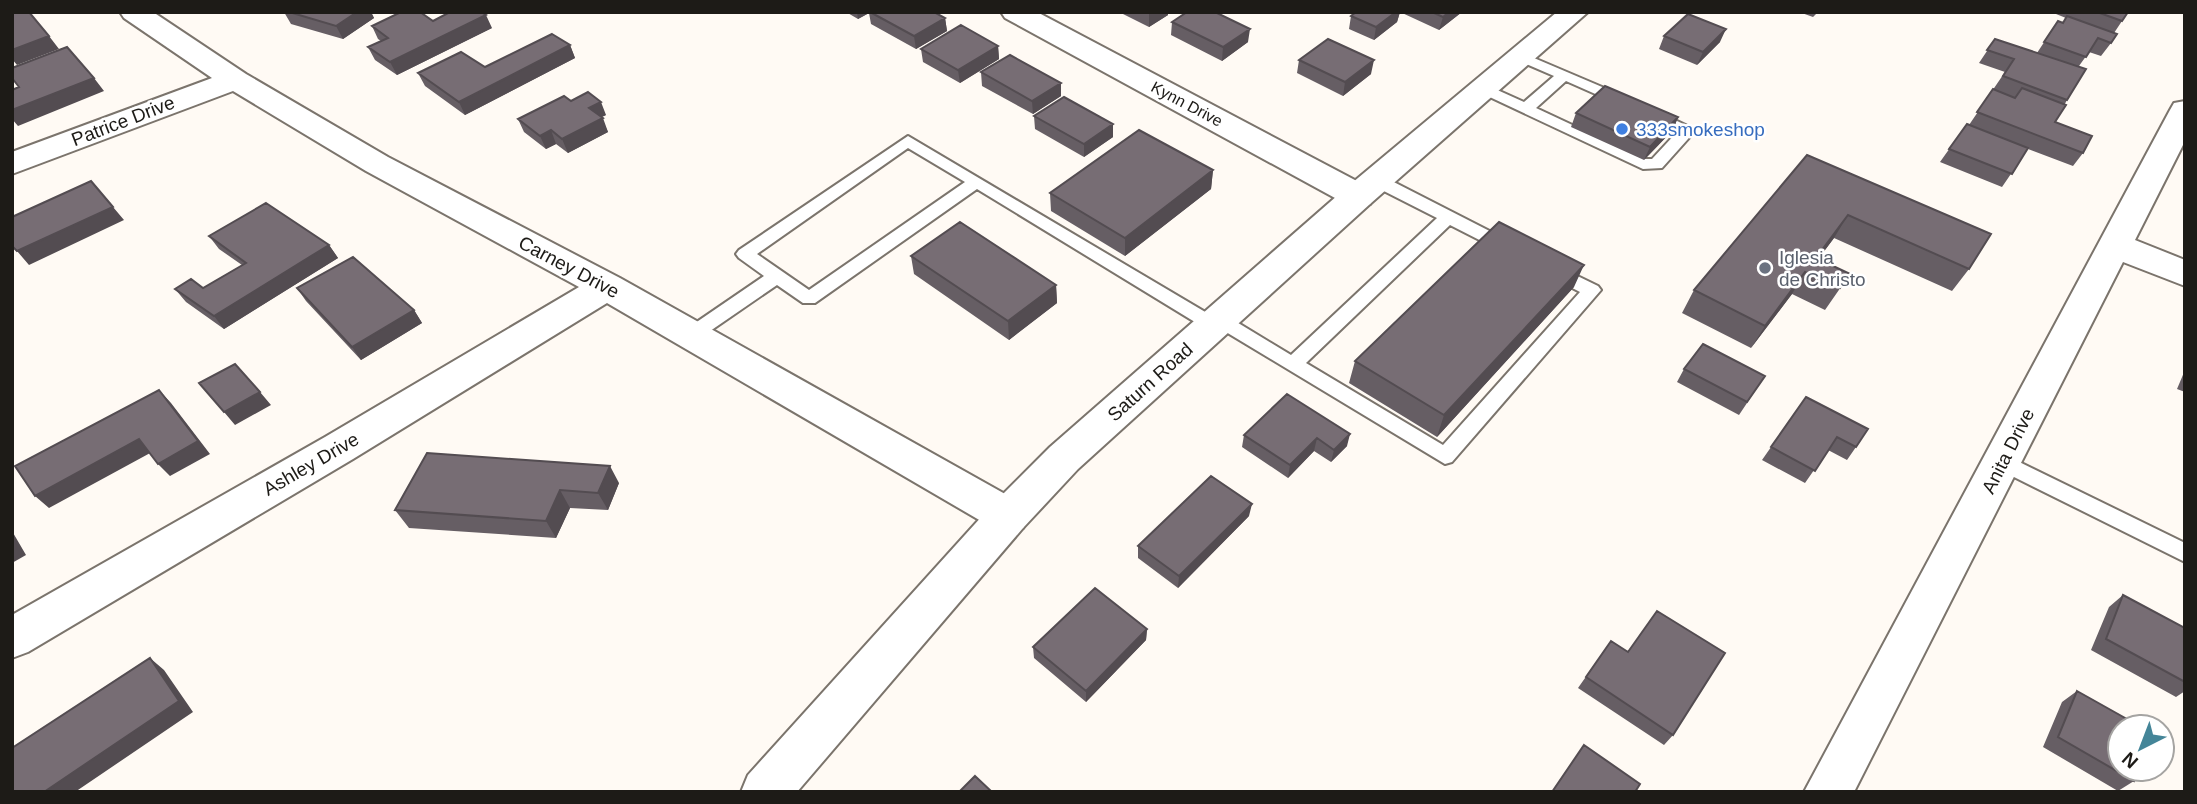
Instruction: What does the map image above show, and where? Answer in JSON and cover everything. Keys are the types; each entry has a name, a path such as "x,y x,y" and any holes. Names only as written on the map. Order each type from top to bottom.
{"street":[{"name":"Carney Drive","path":"134,12 235,80 377,164 607,287 1008,516"},
{"name":"Kynn Drive","path":"1015,12 1367,188"},
{"name":"Saturn Road","path":"765,792 1008,516 1064,458 1367,188 1574,12"},
{"name":"Patrice Drive","path":"12,164 235,80"},
{"name":"Anita Drive","path":"1828,792 2185,110"},
{"path":"2113,244 2185,274"},
{"name":"Ashley Drive","path":"12,638 339,448 607,287"}],"lane":[{"path":"1484,89 1643,164 1656,164 1688,130 1522,57"},
{"path":"1526,109 1564,75"},
{"path":"976,182 809,299 745,254 908,141 1444,456 1592,290 1544,266"},
{"path":"1367,188 1448,217 1520,254"},
{"path":"1292,365 1448,217"},
{"path":"691,335 777,276"},
{"path":"2003,462 2185,553"}],"building":[{"path":"12,12 29,12 49,36 12,50"},
{"path":"289,12 357,12 336,26"},
{"path":"401,12 420,12 433,21 450,12 481,12 486,15 390,62 368,47 388,38 372,26"},
{"path":"870,12 934,12 945,18 914,36"},
{"path":"1187,12 1215,12 1250,29 1223,47 1172,22"},
{"path":"1356,12 1396,12 1376,27 1351,16"},
{"path":"1432,12 1449,12 1443,17"},
{"path":"2097,12 2128,12 2122,21"},
{"path":"1688,14 1726,29 1703,52 1664,36"},
{"path":"2067,16 2117,34 2111,43 2098,38 2086,57 2044,42 2058,21 2063,23"},
{"path":"961,25 998,46 958,70 921,49"},
{"path":"552,34 570,45 459,102 418,73 461,52 485,67"},
{"path":"1328,39 1374,60 1345,82 1299,60"},
{"path":"1995,39 2086,69 2067,100 2003,76 2014,59 1987,50"},
{"path":"67,47 94,78 12,110 12,90 19,87 12,78 12,68"},
{"path":"1010,55 1061,83 1032,101 981,72"},
{"path":"1605,86 1678,117 1650,147 1576,113"},
{"path":"2022,88 2066,105 2055,122 2092,136 2083,153 1977,112 1993,89 2015,98"},
{"path":"588,92 601,102 589,108 603,118 562,139 551,130 540,136 518,119 564,96 571,101"},
{"path":"1064,97 1113,124 1084,144 1034,116"},
{"path":"1967,124 2028,148 2012,174 1949,149"},
{"path":"1139,130 1213,170 1125,238 1050,193"},
{"name":"Iglesia de Christo","path":"1807,155 1991,234 1969,269 1848,215 1816,258 1850,274 1840,288 1805,272 1765,326 1694,290"},
{"path":"91,181 113,207 17,251 12,246 12,217"},
{"path":"266,203 329,245 214,316 175,289 191,279 203,288 246,263 209,236"},
{"path":"960,222 1056,285 1008,321 911,256"},
{"path":"1499,222 1584,265 1444,415 1355,361"},
{"path":"353,257 414,310 352,347 297,288"},
{"path":"1703,344 1765,376 1747,402 1684,369"},
{"path":"235,364 260,392 224,412 199,383"},
{"path":"159,390 198,441 158,464 139,439 35,496 15,466"},
{"path":"1287,394 1350,434 1334,450 1317,438 1290,465 1244,435"},
{"path":"1806,397 1868,429 1856,447 1837,437 1815,471 1771,447"},
{"path":"427,453 610,466 598,493 560,490 546,521 395,510"},
{"path":"1211,476 1252,504 1179,576 1138,546"},
{"path":"1095,588 1147,629 1086,691 1033,647"},
{"path":"2123,595 2185,628 2185,682 2106,639"},
{"path":"1657,611 1725,653 1673,735 1586,677 1611,641 1628,652"},
{"path":"150,658 179,701 44,792 12,792 12,748"},
{"path":"2077,691 2116,713 2106,713 2106,765 2058,737"},
{"path":"1584,745 1640,784 1635,792 1552,792"},
{"path":"975,776 992,792 959,792"}],"place":[{"name":"333smokeshop","path":"1622,129"},
{"name":"Iglesia de Christo","path":"1765,268"}]}
